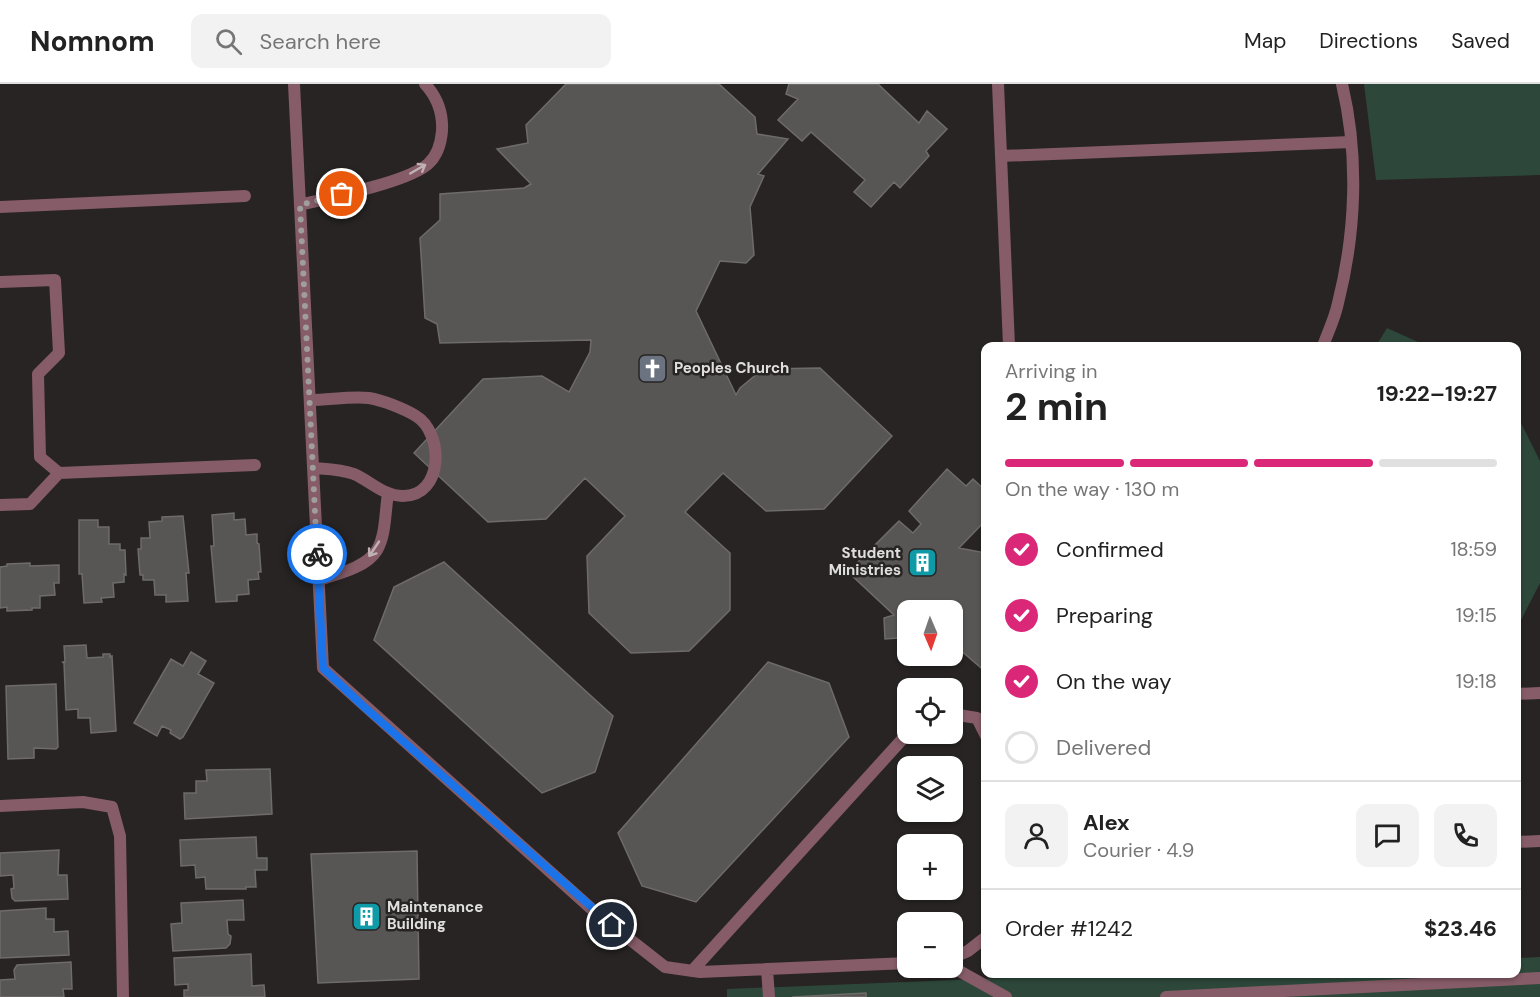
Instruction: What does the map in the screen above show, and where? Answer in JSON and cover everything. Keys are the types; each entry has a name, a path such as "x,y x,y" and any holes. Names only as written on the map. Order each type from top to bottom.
{"street":[{"path":"294,84 323,668 594,912 665,967 692,971 897,963"},
{"path":"300,205 404,177 428,164 442,137 441,113 435,98 425,84"},
{"path":"998,84 1009,342"},
{"path":"1324,342 1338,304 1350,236 1353,171 1348,110 1342,84"},
{"path":"1001,156 1351,142"},
{"path":"0,207 245,196"},
{"path":"0,282 55,280 59,353 38,374 40,457 59,473 255,465"},
{"path":"310,400 370,398 403,410 418,417 427,426 436,452 433,478 428,487 417,494 404,496 388,494 351,473 313,468"},
{"path":"0,505 30,504 59,473"},
{"path":"319,580 362,563 376,551 382,535 388,494"},
{"path":"1521,694 1540,693"},
{"path":"963,716 977,718 981,726"},
{"path":"692,971 898,744"},
{"path":"0,806 83,802 112,807 120,836 123,997"},
{"path":"1521,842 1540,841"},
{"path":"963,953 981,941"},
{"path":"767,969 769,997"},
{"path":"963,973 1006,997"},
{"path":"1166,997 1540,978"}],"green space":[{"path":"1364,84 1540,84 1540,175 1376,180"},
{"path":"1387,328 1418,342 1378,342"},
{"path":"1521,423 1540,461 1540,583 1521,620"},
{"path":"1540,957 1540,997 727,997 727,989 1008,978 1521,978 1521,958"}],"building":[{"name":"Peoples Church","path":"566,84 719,84 755,117 757,134 788,139 758,174 764,176 750,207 754,255 746,263 720,261 696,311 736,395 740,388 763,369 820,368 892,436 824,509 766,511 723,473 685,512 730,553 730,610 689,651 631,653 589,613 587,556 625,516 585,478 546,519 488,522 414,453 483,379 542,376 569,392 590,352 591,340 440,343 437,324 425,318 420,238 440,220 440,194 524,188 531,184 497,149 528,143 526,125"},
{"path":"789,84 878,84 919,123 927,111 947,129 926,151 929,156 900,188 894,182 871,207 854,192 865,180 811,132 802,141 778,120 798,99 786,94"},
{"name":"Student Ministries","path":"947,469 966,486 973,479 981,486 981,525 959,548 981,552 981,668 963,652 963,600 897,600 897,638 885,639 884,618 894,615 848,572 899,521 913,533 921,524 909,511"},
{"path":"234,513 234,520 245,519 246,535 257,534 261,572 258,572 259,579 248,580 249,594 237,595 237,601 216,602 211,546 214,546 212,515"},
{"path":"183,516 189,573 186,573 188,601 166,602 166,595 155,595 154,580 143,580 143,575 140,575 138,549 141,549 141,538 150,538 149,522 162,521 162,517"},
{"path":"79,520 98,520 98,527 109,527 109,544 120,544 120,550 125,550 124,582 113,583 114,597 101,598 102,602 84,603 82,574 79,574"},
{"path":"444,562 613,716 595,772 542,793 374,640 394,587"},
{"path":"30,563 30,566 59,565 59,583 54,583 55,595 40,596 40,608 32,608 32,610 7,611 7,607 0,608 0,567 7,566 7,564"},
{"path":"86,645 87,658 103,657 103,654 112,656 116,731 91,733 90,718 78,718 78,709 66,710 64,663 62,662 65,662 64,646"},
{"path":"191,652 206,661 198,674 214,683 183,737 180,739 170,733 171,730 162,726 157,736 134,723 171,659 183,666"},
{"path":"768,662 829,683 849,737 696,902 642,886 618,833"},
{"path":"56,684 58,747 56,749 34,748 34,758 8,759 6,686"},
{"path":"270,769 272,814 185,819 184,793 196,793 196,781 207,781 206,770"},
{"path":"256,837 257,858 267,858 267,870 255,870 256,887 206,889 205,877 196,878 195,865 181,866 180,840"},
{"path":"59,850 58,875 67,875 68,899 15,901 12,898 11,889 14,888 13,875 0,876 0,853"},
{"name":"Maintenance Building","path":"417,851 419,979 318,983 311,854"},
{"path":"243,900 244,920 227,920 228,934 231,936 230,944 226,948 173,951 171,924 182,923 181,903"},
{"path":"46,908 46,919 54,919 54,932 68,931 69,955 0,958 0,911"},
{"path":"251,954 252,986 264,985 265,997 184,997 184,990 188,990 188,984 175,985 174,958"},
{"path":"71,962 72,989 63,989 64,997 0,997 0,980 15,979 14,970 17,965"},
{"path":"866,993 866,997 792,997"}],"way so far":[{"path":"317,554 300,205 342,194"}],"place":[{"name":"Peoples Church","path":"653,368"},
{"name":"Student Ministries","path":"922,562"},
{"name":"Maintenance Building","path":"366,916"}],"route":[{"path":"317,554 323,668 594,912 612,925"}]}
